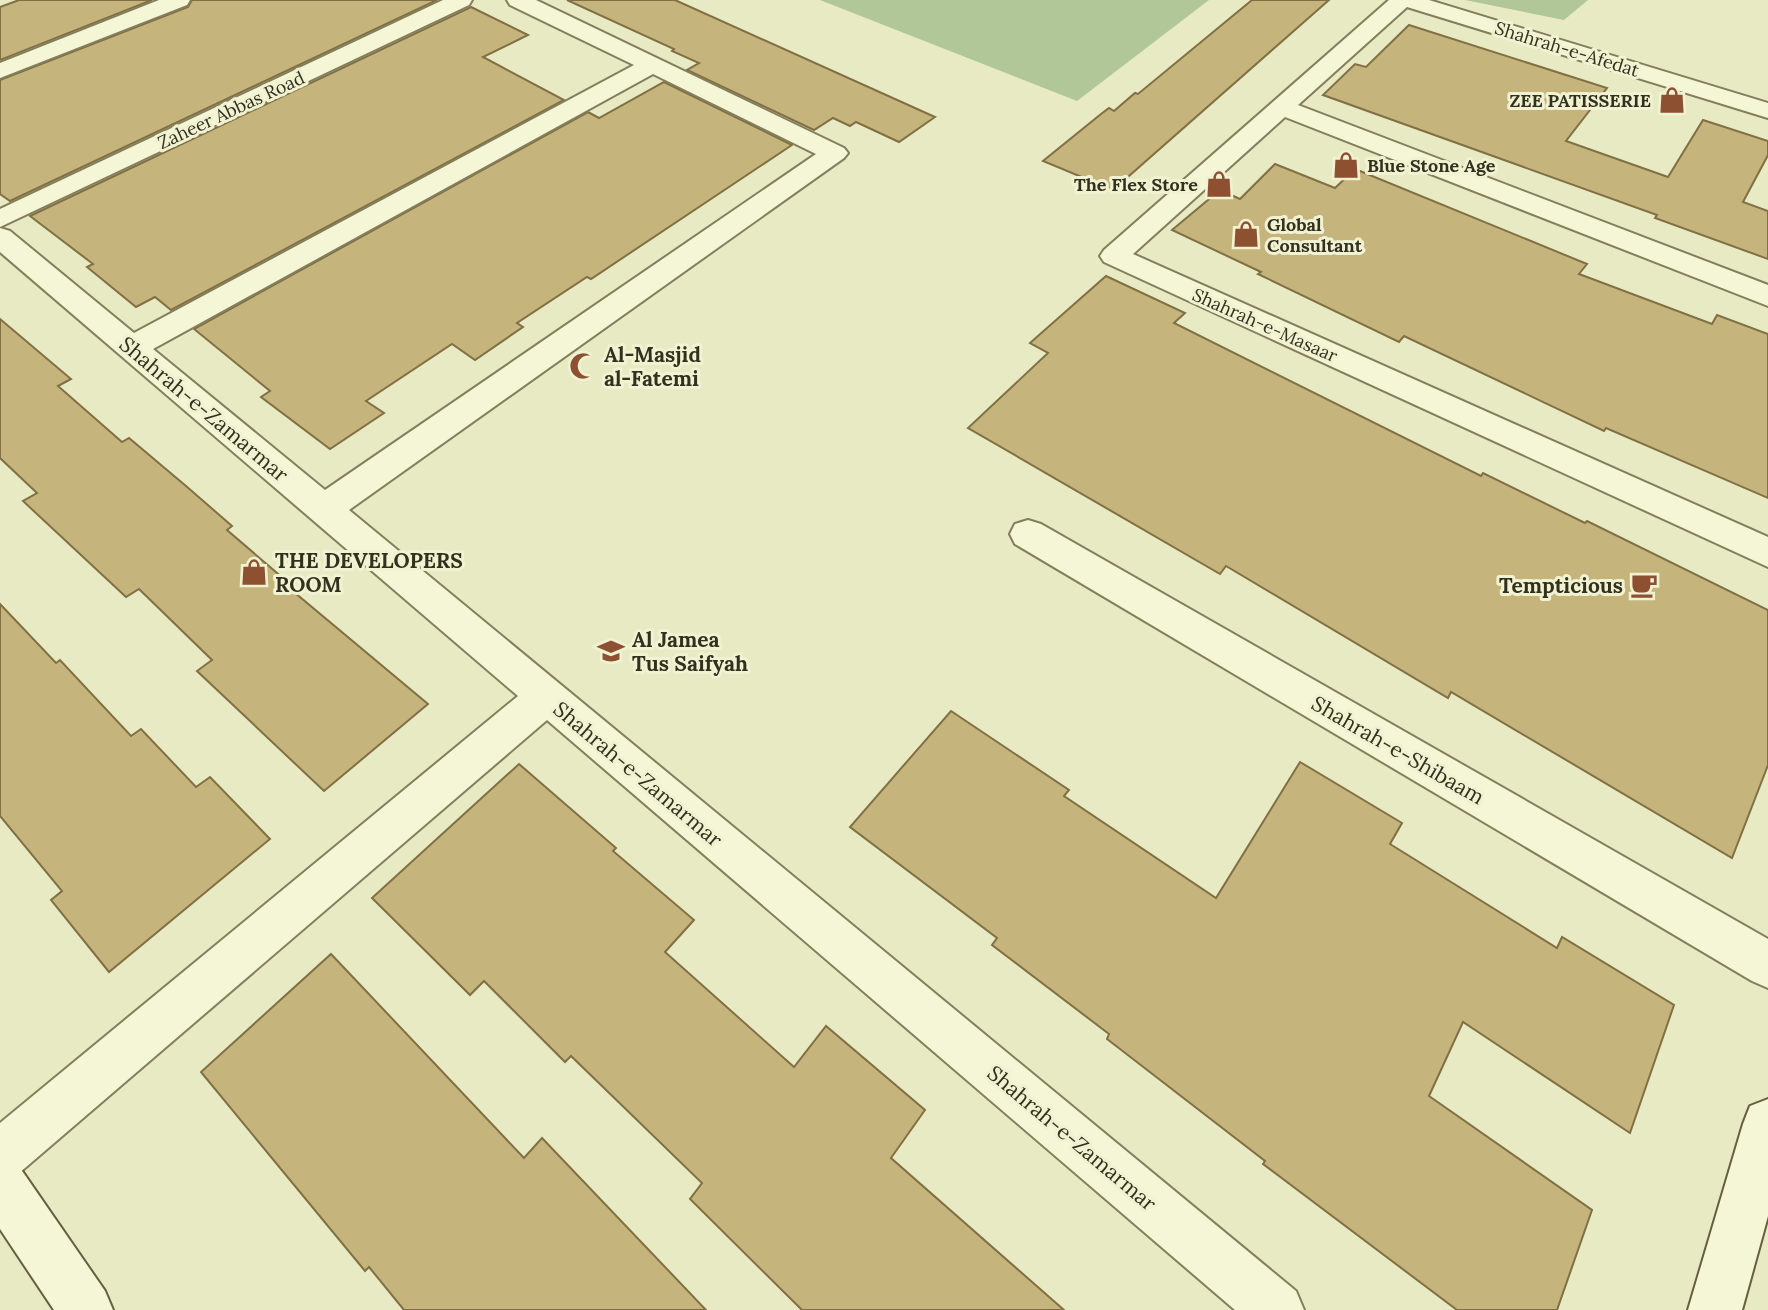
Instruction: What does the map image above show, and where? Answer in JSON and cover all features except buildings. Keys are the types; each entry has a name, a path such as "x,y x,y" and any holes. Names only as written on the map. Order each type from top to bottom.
{"street":[{"path":"0,71 179,0"},
{"name":"Zaheer Abbas Road","path":"0,219 461,0"},
{"path":"324,509 835,153 518,0"},
{"name":"Shahrah-e-Masaar","path":"1404,0 1114,256 1768,553"},
{"name":"Shahrah-e-Afedat","path":"1404,0 1768,111"},
{"path":"131,348 652,65"},
{"path":"1281,107 1768,296"},
{"name":"Shahrah-e-Zamarmar","path":"0,237 1276,1310"},
{"name":"Shahrah-e-Shibaam","path":"1028,534 1768,965"},
{"path":"0,1156 546,697"},
{"path":"1715,1310 1768,1124"},
{"path":"0,1183 86,1310"}],"green space":[{"path":"820,0 1209,0 1077,101"},
{"path":"1465,0 1588,0 1564,20"}],"place":[{"name":"ZEE PATISSERIE","path":"1672,100"},
{"name":"Blue Stone Age","path":"1346,165"},
{"name":"The Flex Store","path":"1219,184"},
{"name":"Global Consultant","path":"1246,234"},
{"name":"Al-Masjid al-Fatemi","path":"583,366"},
{"name":"THE DEVELOPERS ROOM","path":"254,572"},
{"name":"Tempticious","path":"1644,585"},
{"name":"Al Jamea Tus Saifyah","path":"611,651"}]}
